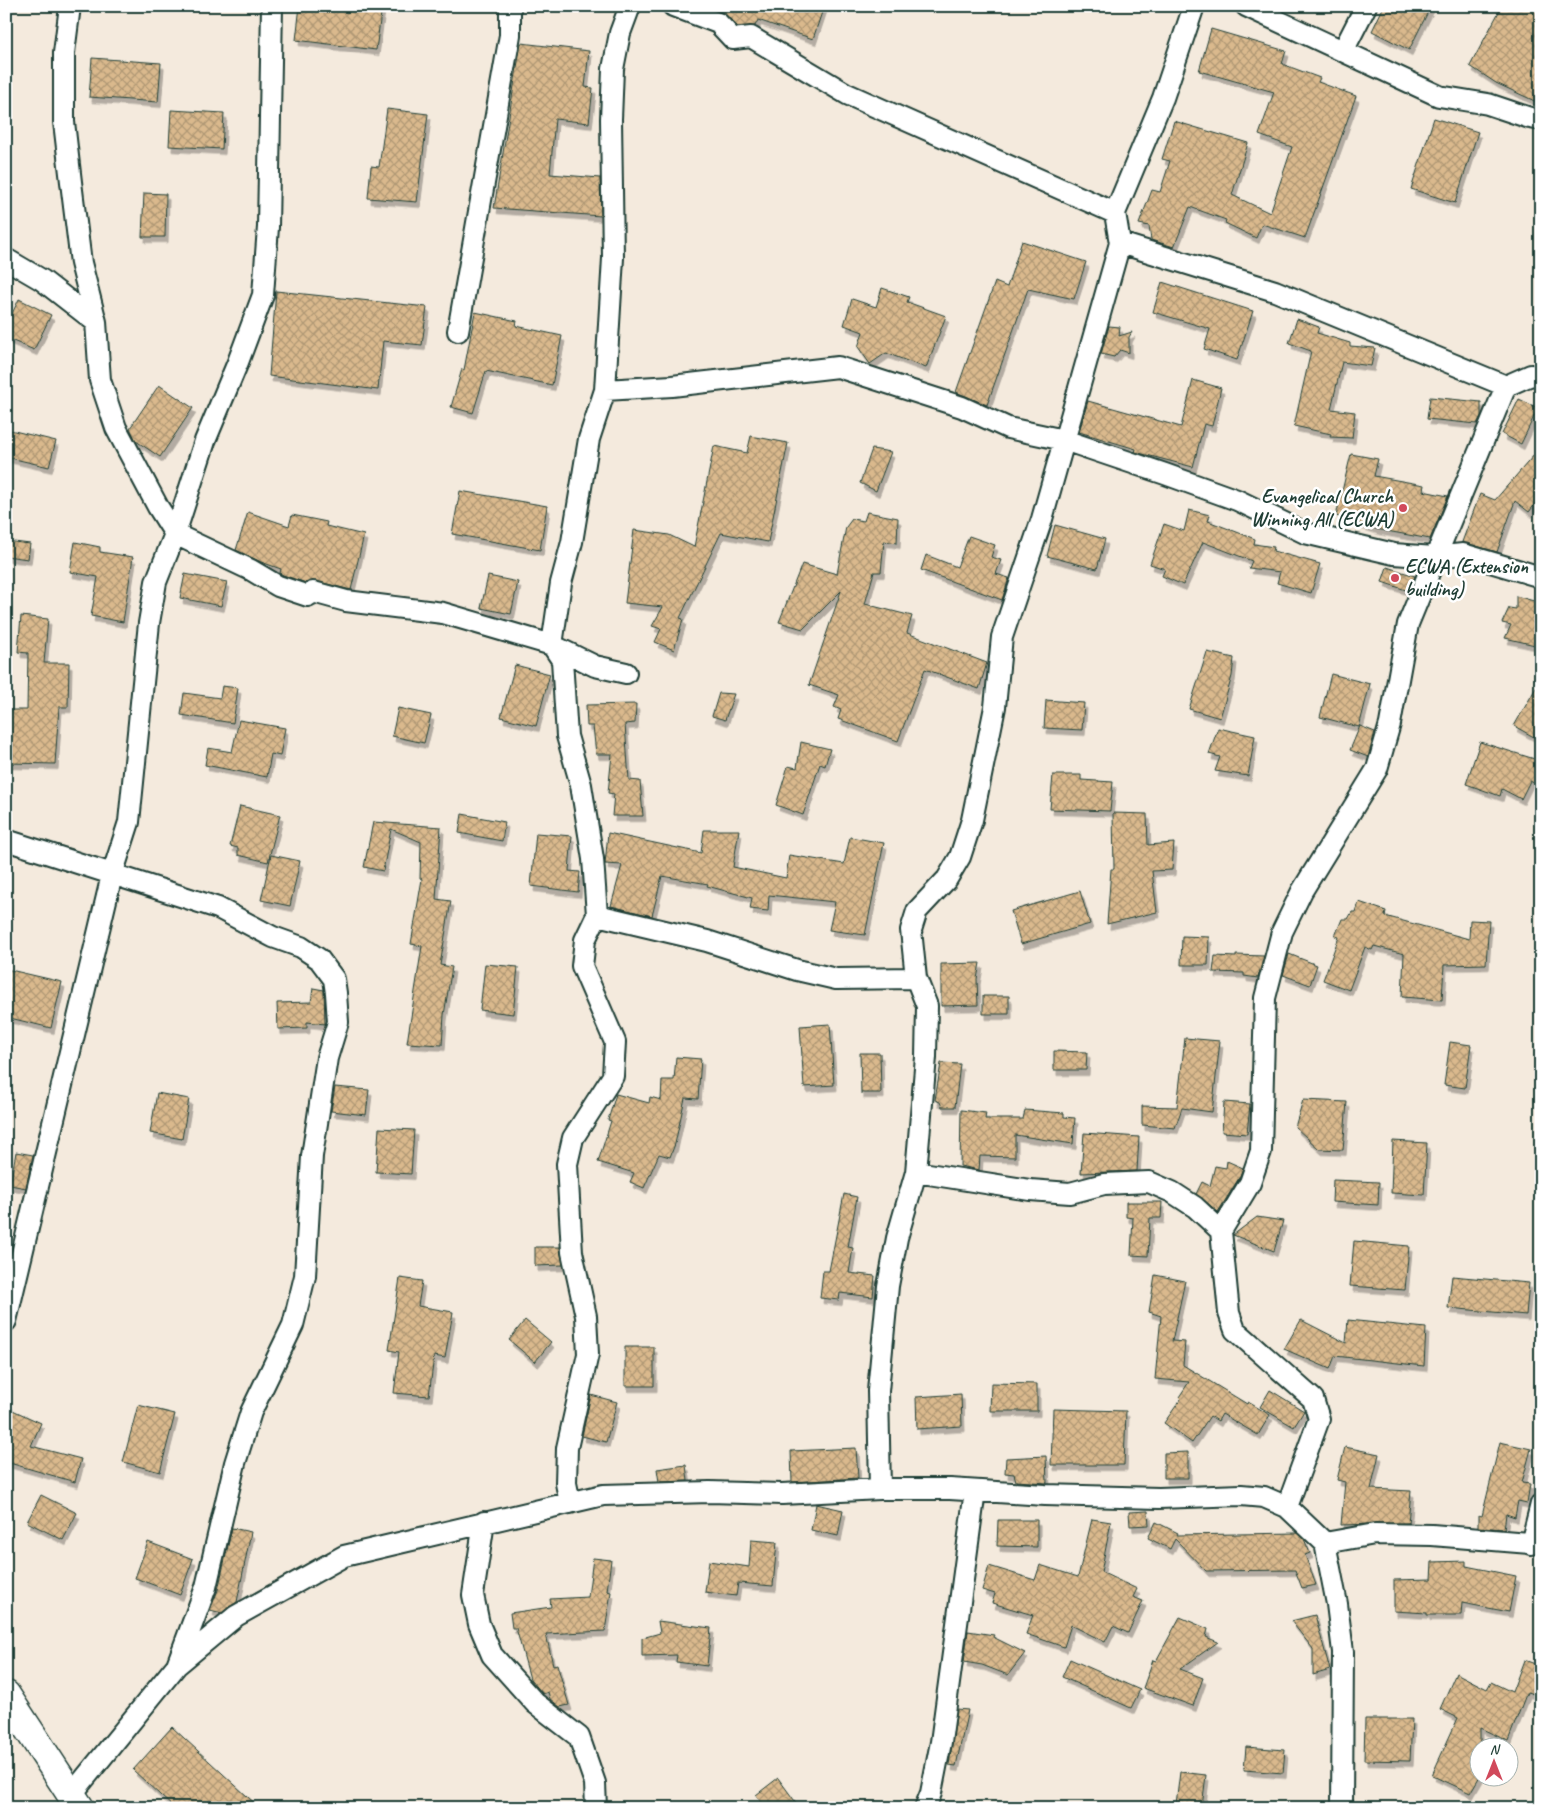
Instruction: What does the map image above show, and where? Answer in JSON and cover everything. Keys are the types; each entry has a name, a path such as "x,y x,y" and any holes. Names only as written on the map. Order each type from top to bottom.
{"main road":[{"path":"6,1695 76,1801"}],"street":[{"path":"70,6 64,53 64,122 81,263 96,322 100,380 116,428 158,507 176,534 251,570 278,586 308,596 313,592 346,601 443,613 552,644 595,666 626,673"},
{"path":"6,1321 112,876 130,822 150,615 156,582 176,534 205,441 238,362 263,294 268,227 272,6"},
{"path":"458,331 510,35 510,6"},
{"path":"570,1503 566,1483 567,1448 588,1354 586,1316 572,1252 567,1164 573,1138 613,1076 615,1042 582,966 585,940 597,915 593,859 581,785 567,736 563,666 552,644 560,591 572,542 589,439 605,390 613,258 611,119 614,69 620,33 630,6"},
{"path":"673,6 718,23 733,38 751,37 847,94 1115,213"},
{"path":"880,1489 878,1391 888,1286 897,1238 916,1172 922,1117 926,1006 916,978 911,930 918,911 947,879 960,857 972,820 995,707 1002,637 1042,519 1120,242 1115,213 1163,98 1194,6"},
{"path":"1246,6 1439,96 1488,104 1541,120"},
{"path":"1343,51 1366,6"},
{"path":"1120,242 1275,291 1506,386"},
{"path":"6,259 42,280 96,322"},
{"path":"605,390 672,386 838,367 962,407 1008,428 1064,440 1237,500 1305,533 1394,554 1434,558 1464,554 1541,576"},
{"path":"1287,1508 1320,1419 1313,1399 1235,1330 1229,1312 1222,1231 1250,1183 1260,1150 1265,998 1282,932 1302,892 1377,769 1390,724 1408,624 1506,386 1531,375 1541,376"},
{"path":"6,840 112,876 218,908 274,937 301,947 319,959 334,978 338,1022 327,1058 312,1156 305,1276 293,1325 251,1412 235,1463 206,1587 177,1665"},
{"path":"597,915 707,941 797,970 836,979 916,978"},
{"path":"916,1172 1030,1190 1070,1193 1104,1184 1149,1182 1195,1207 1222,1231"},
{"path":"76,1801 177,1665 236,1616 344,1556 603,1495 652,1492 782,1494 880,1489 950,1489 975,1492 1159,1498 1241,1495 1264,1497 1287,1508 1325,1542 1337,1604 1343,1652 1342,1808"},
{"path":"925,1808 931,1793 941,1742 975,1492"},
{"path":"1325,1542 1375,1534 1432,1535 1536,1544 1541,1504"},
{"path":"484,1522 473,1596 480,1624 492,1655 534,1703 579,1737 595,1783 596,1808"}],"building":[{"path":"300,6 382,6 376,50 296,40"},
{"path":"725,6 824,6 813,39 758,20 755,26 738,27 723,12"},
{"path":"1384,6 1431,6 1409,50 1372,31"},
{"path":"1502,6 1541,6 1541,104 1496,83 1470,66"},
{"path":"1211,29 1286,51 1282,64 1320,78 1318,82 1356,96 1305,238 1262,224 1256,238 1225,223 1226,220 1190,207 1174,247 1151,240 1149,226 1139,224 1152,190 1160,192 1170,161 1162,159 1174,121 1248,143 1232,195 1270,213 1292,147 1259,135 1274,92 1199,71"},
{"path":"521,43 589,51 585,87 593,88 589,123 555,119 550,174 600,178 601,216 494,208"},
{"path":"92,58 161,63 158,102 89,97"},
{"path":"387,109 428,114 417,202 368,198 371,166 379,167"},
{"path":"171,110 224,113 222,149 169,146"},
{"path":"1434,118 1478,132 1455,203 1411,189"},
{"path":"144,193 166,194 165,237 142,237"},
{"path":"1022,241 1086,262 1074,299 1028,289 987,405 956,392 995,282 1007,287"},
{"path":"1162,282 1253,311 1237,360 1204,349 1210,329 1153,312"},
{"path":"882,288 909,297 907,302 946,316 926,368 886,353 870,364 858,347 863,332 844,325 852,299 876,307"},
{"path":"276,291 427,307 422,345 383,341 378,390 269,376"},
{"path":"19,299 51,315 34,350 6,338 6,326"},
{"path":"475,312 517,321 516,326 562,336 552,385 486,371 473,413 451,407 462,369 464,370"},
{"path":"1297,319 1319,327 1317,333 1350,343 1350,346 1375,348 1371,366 1342,362 1331,409 1355,412 1352,438 1330,437 1331,434 1294,426 1311,351 1289,343"},
{"path":"1109,326 1120,327 1119,336 1132,332 1129,337 1129,353 1120,350 1114,357 1101,354"},
{"path":"1193,380 1221,388 1212,426 1204,424 1193,467 1135,452 1136,449 1079,432 1088,401 1181,427"},
{"path":"159,385 193,408 160,457 136,441 130,428"},
{"path":"1430,397 1481,402 1481,416 1477,424 1427,419"},
{"path":"1519,399 1538,408 1521,444 1502,434"},
{"path":"6,429 56,441 49,467 6,457"},
{"path":"751,436 788,443 768,542 721,533 680,618 683,619 674,650 655,642 661,629 652,626 663,607 625,603 634,530 669,535 694,547 714,446 747,453"},
{"path":"1541,447 1541,497 1529,512 1515,501 1497,552 1462,542 1480,494 1495,500"},
{"path":"872,449 891,452 876,491 860,483"},
{"path":"1351,454 1378,459 1374,476 1424,485 1423,491 1448,496 1430,539 1376,529 1336,516"},
{"path":"460,491 547,506 540,550 452,534"},
{"path":"1189,510 1210,515 1208,521 1255,539 1254,544 1274,547 1273,551 1320,564 1311,593 1277,583 1280,572 1249,568 1252,561 1203,542 1183,585 1162,576 1165,569 1150,564 1164,524 1184,531"},
{"path":"248,512 289,526 292,515 327,522 326,526 364,535 351,590 316,581 306,583 283,575 280,573 281,569 236,550"},
{"path":"867,512 898,518 897,543 884,541 881,572 874,572 865,604 912,616 907,633 987,663 979,689 925,669 898,741 838,719 841,710 834,707 839,695 809,685 841,591 803,629 779,622 802,564 837,574 846,527 852,519 864,521"},
{"path":"1055,525 1105,539 1097,569 1047,556"},
{"path":"969,536 995,545 991,557 1001,560 996,574 1009,578 1002,600 921,570 926,555 957,567"},
{"path":"6,541 30,544 28,559 6,556"},
{"path":"75,542 100,547 100,552 133,557 123,622 91,616 98,577 70,572"},
{"path":"1387,567 1415,576 1409,591 1382,582"},
{"path":"185,574 227,582 221,606 180,598"},
{"path":"488,576 518,582 511,614 481,608"},
{"path":"1516,596 1541,603 1541,617 1535,645 1505,638 1511,625 1502,623 1509,608 1516,609"},
{"path":"21,616 48,619 44,663 69,663 68,707 59,707 55,764 9,763 9,757 6,757 6,710 27,710 28,653 18,652"},
{"path":"1207,652 1234,658 1232,676 1220,718 1189,709"},
{"path":"515,665 550,674 536,726 501,717"},
{"path":"1331,674 1370,684 1359,727 1320,717"},
{"path":"1541,679 1541,741 1514,726"},
{"path":"222,686 238,688 233,723 181,715 184,693 220,698"},
{"path":"719,693 734,694 725,720 712,716"},
{"path":"1046,700 1084,703 1082,730 1044,728"},
{"path":"636,704 635,723 625,724 629,780 640,781 643,816 612,816 614,794 608,793 612,754 596,754 593,726 587,726 586,705"},
{"path":"398,708 431,715 424,743 392,736"},
{"path":"239,720 285,728 280,756 271,754 267,777 205,765 208,748 232,752"},
{"path":"1360,726 1375,732 1368,757 1350,750"},
{"path":"1218,728 1255,736 1248,776 1215,771 1220,757 1209,754"},
{"path":"801,742 830,749 825,766 820,764 803,815 776,805 788,766 797,768"},
{"path":"1480,742 1541,761 1541,787 1530,781 1521,799 1502,789 1500,796 1466,784"},
{"path":"1053,775 1081,775 1081,780 1113,782 1110,811 1050,809"},
{"path":"240,806 280,815 268,862 238,855 238,848 230,846"},
{"path":"1113,813 1147,814 1148,845 1174,843 1172,870 1152,871 1157,912 1107,924 1111,869 1114,869"},
{"path":"462,814 505,822 502,841 459,833"},
{"path":"373,822 441,827 436,899 451,901 440,965 452,967 444,1015 442,1045 407,1043 422,946 411,944 422,879 420,878 421,842 391,829 383,871 364,867"},
{"path":"704,830 739,830 733,867 786,878 789,855 844,864 850,837 884,843 865,935 829,930 835,902 769,895 768,911 750,909 752,898 707,886 708,884 662,876 652,916 611,906 622,865 605,864 608,833 701,853"},
{"path":"536,833 572,836 569,871 580,872 578,892 531,886"},
{"path":"271,855 300,861 290,906 261,900"},
{"path":"1080,891 1090,924 1021,944 1011,911"},
{"path":"1359,902 1386,911 1385,916 1469,939 1470,920 1489,921 1486,964 1444,965 1442,1000 1402,997 1404,954 1374,946 1372,950 1365,947 1349,990 1323,980 1339,937 1335,936 1342,919 1348,919 1352,912 1356,912"},
{"path":"1182,936 1209,937 1208,965 1181,965"},
{"path":"1289,954 1317,965 1310,985 1283,975"},
{"path":"1236,955 1264,956 1258,978 1244,976 1244,973 1213,972 1215,956 1236,957"},
{"path":"980,963 977,979 978,1005 941,1006 941,964"},
{"path":"485,964 518,967 513,1014 480,1010"},
{"path":"6,969 62,982 51,1028 6,1017"},
{"path":"313,988 324,990 325,1024 307,1022 307,1028 278,1029 277,1003 311,1002"},
{"path":"983,996 1009,996 1009,1014 983,1014"},
{"path":"830,1024 834,1085 804,1087 800,1026"},
{"path":"1185,1038 1220,1041 1212,1112 1182,1108 1175,1128 1142,1125 1142,1106 1177,1107"},
{"path":"1450,1042 1471,1045 1465,1088 1444,1085"},
{"path":"1054,1051 1087,1052 1086,1070 1054,1070"},
{"path":"860,1053 880,1053 881,1093 861,1093"},
{"path":"676,1057 701,1059 698,1099 685,1098 675,1144 670,1157 659,1154 644,1188 630,1182 634,1173 598,1162 611,1121 608,1120 616,1094 649,1103 650,1097 661,1100 662,1080 674,1080"},
{"path":"941,1063 960,1064 955,1107 942,1107 940,1102 935,1100"},
{"path":"335,1087 369,1090 366,1115 331,1111"},
{"path":"157,1093 189,1099 182,1139 150,1133"},
{"path":"1303,1100 1347,1102 1343,1150 1319,1149 1295,1127"},
{"path":"1224,1102 1250,1104 1247,1134 1222,1132"},
{"path":"961,1110 986,1113 985,1119 1023,1119 1025,1110 1064,1113 1064,1117 1075,1118 1073,1144 1015,1135 1015,1157 980,1156 979,1170 960,1166"},
{"path":"379,1128 414,1130 411,1174 376,1172"},
{"path":"1084,1133 1139,1137 1137,1171 1081,1173"},
{"path":"1393,1141 1427,1143 1424,1195 1391,1193"},
{"path":"16,1152 33,1155 26,1188 10,1185"},
{"path":"1227,1161 1243,1168 1218,1212 1196,1194 1202,1182 1210,1186 1215,1166 1226,1168"},
{"path":"1333,1180 1379,1182 1378,1205 1332,1202"},
{"path":"844,1194 857,1197 848,1247 853,1248 849,1273 875,1276 873,1297 840,1293 839,1300 820,1298 823,1271 829,1271"},
{"path":"1126,1202 1162,1202 1161,1218 1150,1218 1148,1256 1131,1255 1133,1218 1126,1217"},
{"path":"1257,1217 1283,1221 1274,1251 1233,1235"},
{"path":"1354,1241 1409,1246 1405,1290 1350,1286"},
{"path":"535,1247 560,1247 563,1265 535,1266"},
{"path":"1155,1275 1185,1281 1172,1341 1185,1342 1183,1365 1247,1404 1248,1402 1270,1415 1258,1435 1222,1414 1218,1421 1210,1416 1192,1443 1164,1423 1181,1399 1179,1397 1189,1382 1155,1379 1161,1316 1149,1312"},
{"path":"1452,1276 1529,1283 1526,1315 1448,1308"},
{"path":"400,1278 422,1281 418,1306 453,1312 445,1358 434,1356 429,1396 394,1393 399,1352 389,1350"},
{"path":"525,1320 551,1342 535,1362 509,1340"},
{"path":"1301,1320 1346,1343 1348,1320 1426,1328 1424,1366 1335,1356 1330,1369 1284,1349"},
{"path":"625,1347 654,1347 654,1386 625,1386"},
{"path":"991,1383 1037,1384 1037,1411 990,1411"},
{"path":"1270,1390 1304,1411 1294,1427 1260,1407"},
{"path":"961,1394 962,1426 917,1429 916,1397"},
{"path":"591,1395 617,1402 606,1442 582,1436"},
{"path":"138,1405 175,1414 160,1472 123,1462"},
{"path":"6,1407 41,1423 31,1446 81,1459 75,1482 6,1462"},
{"path":"1053,1409 1126,1411 1124,1465 1051,1465"},
{"path":"1500,1442 1531,1449 1522,1483 1530,1484 1527,1503 1518,1501 1515,1517 1506,1514 1504,1529 1478,1527 1478,1515 1482,1516"},
{"path":"1345,1447 1379,1454 1371,1489 1411,1491 1408,1523 1341,1525 1345,1482 1337,1480"},
{"path":"856,1448 858,1478 792,1482 791,1451"},
{"path":"1188,1452 1188,1478 1164,1478 1164,1453"},
{"path":"1046,1456 1047,1483 1016,1481 1014,1474 1005,1473 1006,1458"},
{"path":"686,1465 688,1481 659,1482 657,1469"},
{"path":"41,1495 77,1513 63,1540 27,1522"},
{"path":"816,1504 843,1510 838,1536 811,1530"},
{"path":"1148,1511 1149,1525 1130,1526 1129,1512"},
{"path":"1092,1519 1111,1522 1101,1572 1137,1589 1133,1597 1143,1601 1128,1633 1113,1626 1105,1642 1071,1625 1064,1647 1026,1634 1033,1615 992,1603 995,1594 982,1590 989,1566 1035,1580 1040,1565 1078,1577"},
{"path":"998,1520 1037,1520 1037,1547 997,1546"},
{"path":"1156,1522 1178,1533 1177,1535 1298,1533 1304,1539 1310,1553 1305,1555 1316,1585 1302,1588 1295,1570 1206,1571 1175,1539 1170,1549 1148,1538"},
{"path":"232,1528 251,1532 237,1602 222,1613 210,1610 218,1590"},
{"path":"751,1540 777,1542 773,1586 738,1583 736,1596 705,1592 709,1561 749,1567"},
{"path":"148,1542 193,1559 180,1595 135,1578"},
{"path":"593,1558 611,1560 607,1591 611,1592 605,1631 546,1634 553,1665 557,1664 569,1705 560,1707 550,1699 548,1692 543,1694 530,1679 516,1628 512,1628 510,1613 551,1607 550,1599 588,1597"},
{"path":"1466,1561 1466,1566 1516,1576 1509,1612 1462,1603 1461,1615 1427,1615 1427,1613 1394,1611 1394,1580 1431,1579 1432,1562"},
{"path":"1315,1615 1330,1670 1313,1675 1313,1649 1291,1621"},
{"path":"1180,1617 1208,1629 1206,1637 1218,1642 1180,1669 1203,1678 1193,1706 1143,1688 1153,1660 1156,1661"},
{"path":"658,1621 711,1628 707,1666 676,1662 677,1655 642,1656 642,1638 660,1633"},
{"path":"968,1631 994,1635 993,1637 1025,1653 1008,1675 982,1665 964,1662"},
{"path":"1070,1659 1140,1690 1131,1708 1062,1677"},
{"path":"1524,1660 1541,1666 1541,1686 1537,1695 1527,1692 1510,1736 1497,1736 1480,1728 1480,1736 1470,1736 1470,1786 1474,1786 1470,1793 1432,1775 1458,1718 1440,1709 1456,1673 1487,1689 1491,1682 1512,1692"},
{"path":"957,1709 968,1710 956,1766 949,1765"},
{"path":"1365,1719 1412,1719 1410,1761 1364,1760"},
{"path":"172,1727 260,1808 174,1808 133,1770"},
{"path":"1246,1747 1285,1750 1283,1773 1244,1770"},
{"path":"1180,1772 1206,1775 1202,1807 1176,1804"},
{"path":"778,1778 800,1808 765,1808 756,1795"}],"place":[{"name":"Evangelical Church Winning All (ECWA)","path":"1403,508"},
{"name":"ECWA (Extension building)","path":"1395,578"}]}
